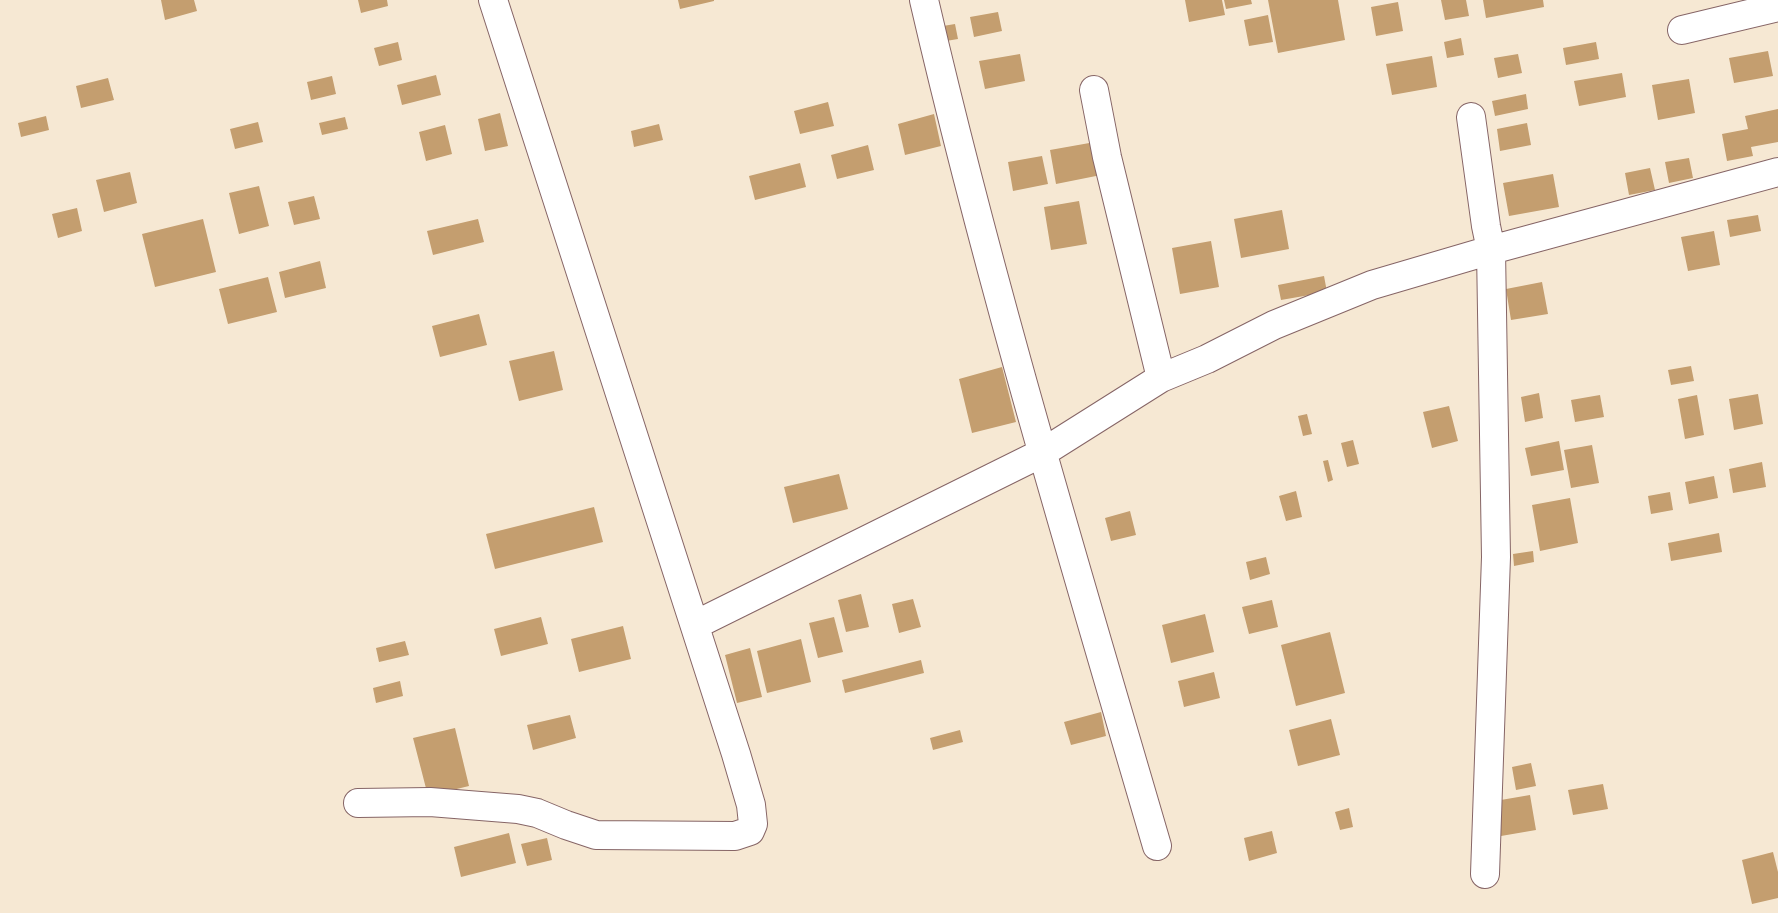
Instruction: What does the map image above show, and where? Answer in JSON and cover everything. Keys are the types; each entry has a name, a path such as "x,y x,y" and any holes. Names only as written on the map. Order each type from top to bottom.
{"street":[{"path":"358,803 430,802 518,809 537,813 596,835 736,836 750,831 753,824 752,805 493,0"},
{"path":"924,0 950,112 1042,453 1158,846"},
{"path":"1682,30 1778,7"},
{"path":"1094,90 1107,157 1161,378"},
{"path":"1471,117 1491,250 1496,557 1485,874"},
{"path":"695,626 1042,453 1161,378 1207,359 1274,325 1372,285 1491,250 1778,172"}],"building":[{"path":"161,0 194,0 197,11 165,20"},
{"path":"358,0 387,0 388,6 361,13"},
{"path":"678,0 714,0 714,1 680,9"},
{"path":"1185,0 1222,0 1225,15 1189,22"},
{"path":"1224,0 1251,0 1252,4 1226,9"},
{"path":"1268,0 1338,0 1345,40 1278,53"},
{"path":"1441,0 1466,0 1469,16 1445,20"},
{"path":"1483,0 1543,0 1544,7 1486,18"},
{"path":"1398,2 1403,31 1376,36 1371,7"},
{"path":"998,12 1002,31 974,37 970,17"},
{"path":"1268,15 1273,42 1249,46 1244,20"},
{"path":"955,24 958,39 946,41 943,26"},
{"path":"1461,38 1464,55 1447,58 1444,42"},
{"path":"398,42 402,60 379,66 374,48"},
{"path":"1596,42 1599,59 1566,65 1563,48"},
{"path":"1768,51 1773,76 1734,83 1729,58"},
{"path":"1020,54 1025,81 985,89 979,61"},
{"path":"1518,54 1522,73 1498,78 1494,58"},
{"path":"1432,56 1437,87 1392,95 1386,64"},
{"path":"1622,73 1626,97 1579,106 1574,81"},
{"path":"436,75 441,95 402,105 397,85"},
{"path":"332,76 336,94 311,100 307,82"},
{"path":"108,78 114,100 81,108 76,86"},
{"path":"1689,79 1695,113 1658,120 1652,85"},
{"path":"1526,94 1528,109 1495,116 1492,101"},
{"path":"828,102 834,126 800,134 794,111"},
{"path":"1778,109 1778,142 1751,147 1753,156 1727,161 1722,134 1748,129 1745,116"},
{"path":"500,113 508,146 485,151 478,119"},
{"path":"934,114 941,146 905,155 898,124"},
{"path":"46,116 49,130 21,137 18,123"},
{"path":"345,117 348,129 322,135 319,123"},
{"path":"258,122 263,142 235,149 230,129"},
{"path":"1527,123 1531,145 1500,151 1497,129"},
{"path":"659,124 663,140 634,147 631,131"},
{"path":"445,125 452,154 426,161 419,132"},
{"path":"1095,142 1101,175 1056,184 1050,150"},
{"path":"868,145 874,170 837,179 831,155"},
{"path":"1042,156 1048,184 1013,191 1008,162"},
{"path":"1689,158 1693,178 1669,183 1665,162"},
{"path":"800,163 806,187 755,200 749,176"},
{"path":"1650,168 1655,190 1629,195 1625,173"},
{"path":"130,172 137,203 104,212 96,180"},
{"path":"1553,174 1559,207 1509,216 1503,183"},
{"path":"259,186 269,226 239,234 229,193"},
{"path":"314,196 320,219 294,225 288,202"},
{"path":"1079,201 1087,244 1051,250 1044,207"},
{"path":"77,208 82,231 58,238 52,214"},
{"path":"1282,210 1289,249 1241,258 1234,219"},
{"path":"1758,215 1761,231 1730,237 1727,220"},
{"path":"203,219 216,272 155,287 142,234"},
{"path":"478,219 484,242 433,255 427,231"},
{"path":"1714,231 1720,265 1688,271 1681,237"},
{"path":"1211,241 1219,287 1180,294 1172,248"},
{"path":"320,261 326,288 285,298 279,272"},
{"path":"1324,276 1327,292 1281,300 1278,285"},
{"path":"268,277 277,312 228,324 219,289"},
{"path":"1542,282 1548,314 1511,320 1506,289"},
{"path":"479,314 487,345 440,357 432,326"},
{"path":"554,351 563,390 519,401 509,361"},
{"path":"1691,366 1694,381 1671,385 1668,370"},
{"path":"1002,367 1016,422 972,433 959,379"},
{"path":"1539,393 1543,418 1525,422 1521,397"},
{"path":"1758,394 1763,424 1734,430 1729,399"},
{"path":"1600,395 1604,417 1575,422 1571,400"},
{"path":"1697,395 1704,435 1685,439 1678,399"},
{"path":"1449,406 1458,441 1432,448 1423,412"},
{"path":"1307,414 1312,434 1303,436 1298,416"},
{"path":"1353,440 1359,464 1347,467 1341,443"},
{"path":"1559,441 1564,470 1531,476 1525,448"},
{"path":"1592,445 1599,483 1571,488 1564,450"},
{"path":"1328,460 1333,480 1328,482 1323,461"},
{"path":"1762,462 1766,487 1733,493 1729,469"},
{"path":"839,474 848,509 793,523 784,487"},
{"path":"1714,476 1718,498 1689,504 1685,482"},
{"path":"1296,491 1302,517 1286,521 1279,496"},
{"path":"1670,492 1673,510 1651,514 1648,496"},
{"path":"1570,498 1578,543 1540,551 1532,505"},
{"path":"594,507 603,542 495,569 486,534"},
{"path":"1130,511 1136,535 1111,541 1105,518"},
{"path":"1719,533 1722,552 1671,561 1668,543"},
{"path":"1533,551 1534,562 1514,566 1513,554"},
{"path":"1266,557 1270,574 1250,580 1246,562"},
{"path":"861,594 869,627 846,632 838,600"},
{"path":"913,599 921,627 899,633 892,604"},
{"path":"1272,600 1278,627 1249,634 1242,607"},
{"path":"1205,614 1214,652 1171,663 1162,625"},
{"path":"541,617 548,644 501,656 494,629"},
{"path":"834,617 843,652 818,658 809,623"},
{"path":"623,626 631,659 579,672 571,639"},
{"path":"1330,632 1345,693 1296,706 1281,645"},
{"path":"801,639 811,682 767,693 757,651"},
{"path":"405,641 409,655 379,662 376,648"},
{"path":"750,648 762,697 737,703 725,655"},
{"path":"921,660 924,673 845,693 842,680"},
{"path":"1214,672 1220,698 1184,707 1178,681"},
{"path":"400,681 403,696 376,703 373,688"},
{"path":"1101,712 1106,736 1071,745 1064,722"},
{"path":"570,715 576,738 533,750 527,725"},
{"path":"1331,719 1340,755 1298,766 1289,730"},
{"path":"455,728 469,786 428,796 413,738"},
{"path":"960,730 963,742 933,750 930,738"},
{"path":"1531,763 1536,786 1516,790 1512,767"},
{"path":"1603,784 1608,809 1573,815 1568,790"},
{"path":"1530,795 1536,830 1501,836 1495,801"},
{"path":"1349,808 1353,827 1340,830 1335,812"},
{"path":"1272,831 1277,853 1249,861 1244,838"},
{"path":"509,833 516,863 461,877 454,847"},
{"path":"547,838 552,860 527,866 521,844"},
{"path":"1773,852 1778,872 1778,898 1752,904 1742,860"}]}
